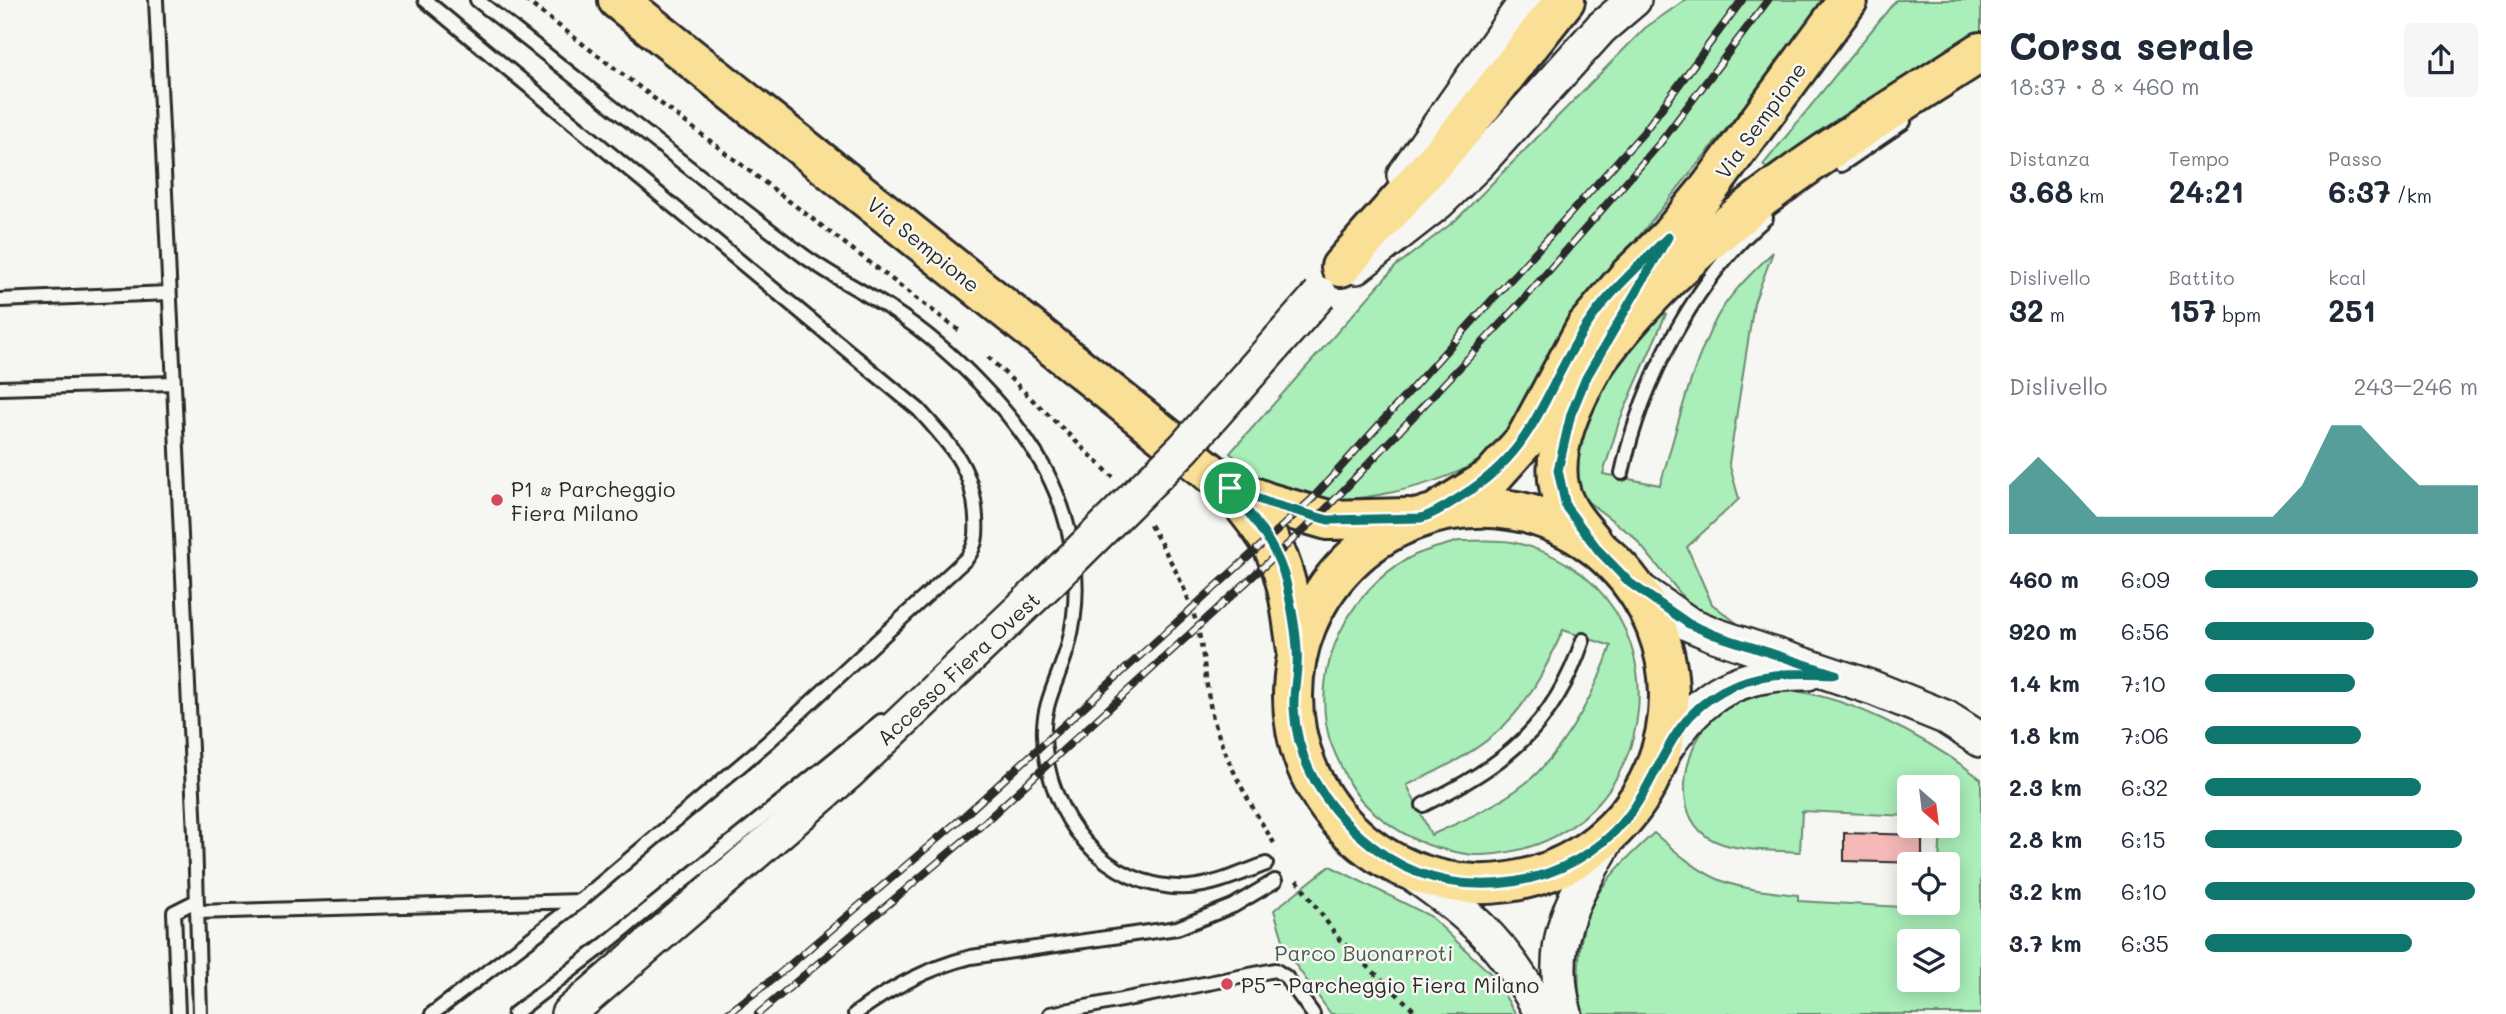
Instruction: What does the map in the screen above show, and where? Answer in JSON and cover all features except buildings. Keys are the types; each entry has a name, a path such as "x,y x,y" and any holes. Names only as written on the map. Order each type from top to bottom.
{"main road":[{"name":"Via Sempione","path":"618,0 1230,488 1269,540 1278,559 1286,582 1297,652"},
{"path":"1331,281 1464,128 1565,0"},
{"name":"Via Sempione","path":"1297,652 1323,590 1335,575 1373,540 1428,515 1491,478 1508,460 1530,431 1586,327 1622,283 1668,237 1711,186 1848,0"},
{"path":"1597,360 1653,291 1783,180 1981,52"},
{"name":"Via Sempione","path":"1599,551 1566,507 1558,470 1571,414 1597,360 1668,237"},
{"name":"Via Sempione","path":"1230,488 1269,503 1328,520 1428,515"},
{"path":"1297,652 1294,710 1304,761 1333,810 1363,838 1393,860 1423,873 1452,881 1517,883 1550,873 1608,838 1632,810 1657,762 1667,713 1665,663 1650,614 1630,583 1599,551 1567,529 1517,512 1466,509 1428,515"}],"street":[{"path":"1331,281 1527,0"},
{"path":"1331,281 1439,202 1479,163 1601,29 1634,0"},
{"name":"Accesso Fiera Ovest","path":"568,1014 849,772 1049,582 1184,448 1331,281"},
{"path":"1630,583 1689,624 1835,674 1945,717 1981,740"},
{"path":"1657,762 1680,725 1722,690 1762,676 1835,674"},
{"path":"1565,1014 1557,960 1559,940 1574,898 1608,838"},
{"path":"1393,860 1483,928 1507,955 1542,1014"}],"lane":[{"path":"156,0 200,1014"},
{"path":"425,0 919,410 961,460 973,489 977,535 967,558 768,742 580,901 432,1014"},
{"path":"477,0 806,257 920,330 976,382 1027,442 1060,500 1073,546 1073,620 1069,645 1045,711 1044,734 1050,780 1076,833 1090,849 1105,861 1143,881 1180,887 1209,884 1266,864"},
{"path":"1941,94 1981,62"},
{"path":"1835,170 1910,118"},
{"path":"1622,472 1639,407 1681,326 1731,254 1780,207"},
{"path":"0,300 169,293"},
{"path":"0,388 173,383"},
{"path":"1423,805 1490,769 1517,748 1542,722 1557,698 1573,669 1583,640"},
{"path":"514,1014 603,946 855,741 982,645"},
{"path":"855,1014 919,974 947,963 971,957 1177,928 1233,906 1275,881"},
{"path":"178,1014 174,912 196,907 580,901"},
{"path":"1050,1014 1275,970 1286,977 1313,1014"}],"green space":[{"path":"1685,0 1831,0 1579,310 1546,358 1520,418 1502,441 1476,462 1435,481 1409,489 1351,499 1299,498 1280,493 1230,453 1396,266 1456,220 1645,28"},
{"path":"1896,0 1981,0 1981,34 1770,172 1763,165"},
{"path":"1773,252 1754,303 1729,463 1739,499 1687,547 1712,604 1746,630 1713,620 1689,604 1633,536 1579,495 1578,469 1581,444 1600,396 1613,374 1661,312 1666,314 1619,422 1603,474 1660,485 1678,421 1707,337 1717,317 1736,291"},
{"path":"1459,541 1512,542 1572,567 1612,607 1634,657 1638,710 1624,763 1593,808 1546,841 1482,855 1464,854 1418,840 1388,824 1363,802 1353,790 1333,750 1324,707 1325,682 1340,632 1369,590 1388,572 1409,558","holes":["1563,630 1611,646 1581,713 1538,772 1502,800 1431,835 1407,785 1463,756 1503,726 1520,708 1534,687"]},
{"path":"1774,690 1827,698 1855,707 1910,733 1981,779 1981,1014 1584,1014 1579,990 1579,965 1585,923 1600,890 1654,833 1690,863 1719,880 1735,885 1798,895 1798,901 1897,907 1897,915 1960,915 1960,852 1940,852 1940,838 1960,838 1960,775 1897,775 1897,815 1802,811 1800,852 1725,845 1701,831 1691,818 1686,803 1687,769 1699,737 1708,724 1714,717 1738,703"},
{"name":"Parco Buonarroti","path":"1330,866 1430,916 1492,975 1516,1014 1331,1014 1287,953 1274,910"}],"railway":[{"path":"727,1014 778,975 964,816 1312,499 1643,133 1742,0"},
{"path":"758,1014 975,831 1324,511 1524,299 1660,143 1768,0"}],"place":[{"name":"P1 • Parcheggio Fiera Milano","path":"497,500"},
{"name":"P5 - Parcheggio Fiera Milano","path":"1227,984"}],"route":[{"path":"1668,237 1586,378 1571,414 1558,470 1566,507 1599,551 1630,583 1689,624 1835,674 1788,673 1762,676 1722,690 1706,701 1680,725 1657,762 1645,789 1625,819 1608,838 1550,873 1517,883 1485,884 1452,881 1423,873 1393,860 1348,826 1315,784 1304,761 1297,736 1294,682 1297,652 1286,582 1269,540 1230,488 1269,503 1328,520 1421,518 1434,513 1491,478 1508,460 1535,422 1586,327 1607,299 1668,237"}]}
